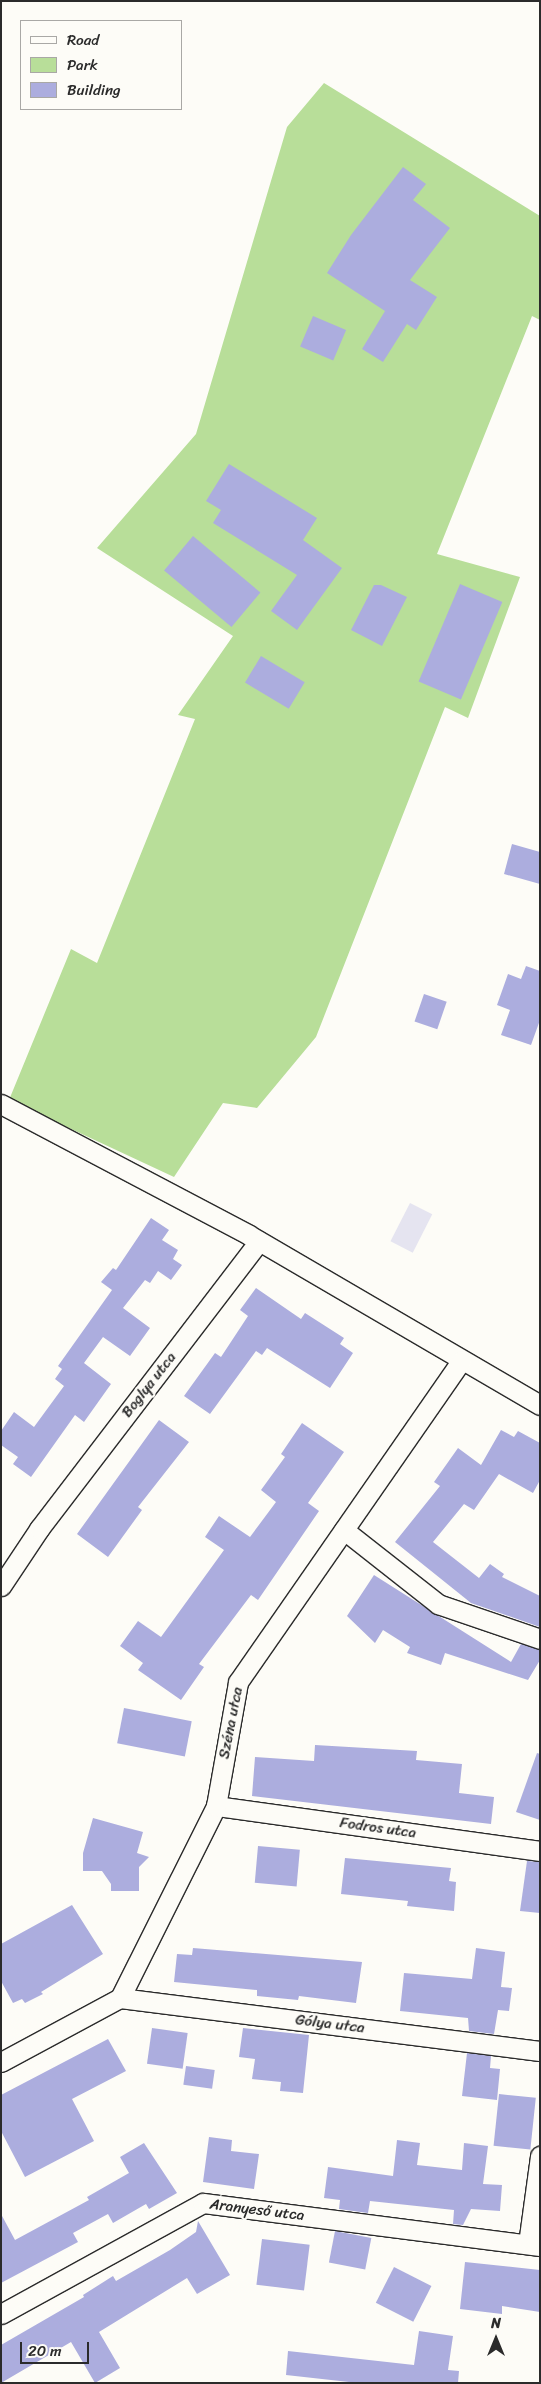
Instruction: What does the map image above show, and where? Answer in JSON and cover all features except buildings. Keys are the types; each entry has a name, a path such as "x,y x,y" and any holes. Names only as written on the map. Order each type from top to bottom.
{"street":[{"path":"1,1104 259,1241 461,1361 540,1405"},
{"name":"Boglya utca","path":"1,1586 39,1529 259,1241"},
{"name":"Széna utca","path":"120,1998 216,1806 238,1682 461,1361"},
{"path":"344,1530 438,1604 540,1639"},
{"name":"Fodros utca","path":"216,1806 540,1850"},
{"path":"1,2062 120,1998"},
{"name":"Gólya utca","path":"120,1998 540,2051"},
{"path":"534,2245 540,2156"},
{"name":"Aranyeső utca","path":"1,2314 203,2202 534,2245"}],"shaded area":[{"path":"410,1203 432,1214 413,1253 390,1241"}],"green space":[{"path":"324,83 540,216 540,320 532,316 437,554 520,577 468,718 445,707 316,1037 257,1108 223,1103 174,1177 9,1100 71,949 97,963 195,719 178,715 233,636 97,548 196,434 287,127"}]}
